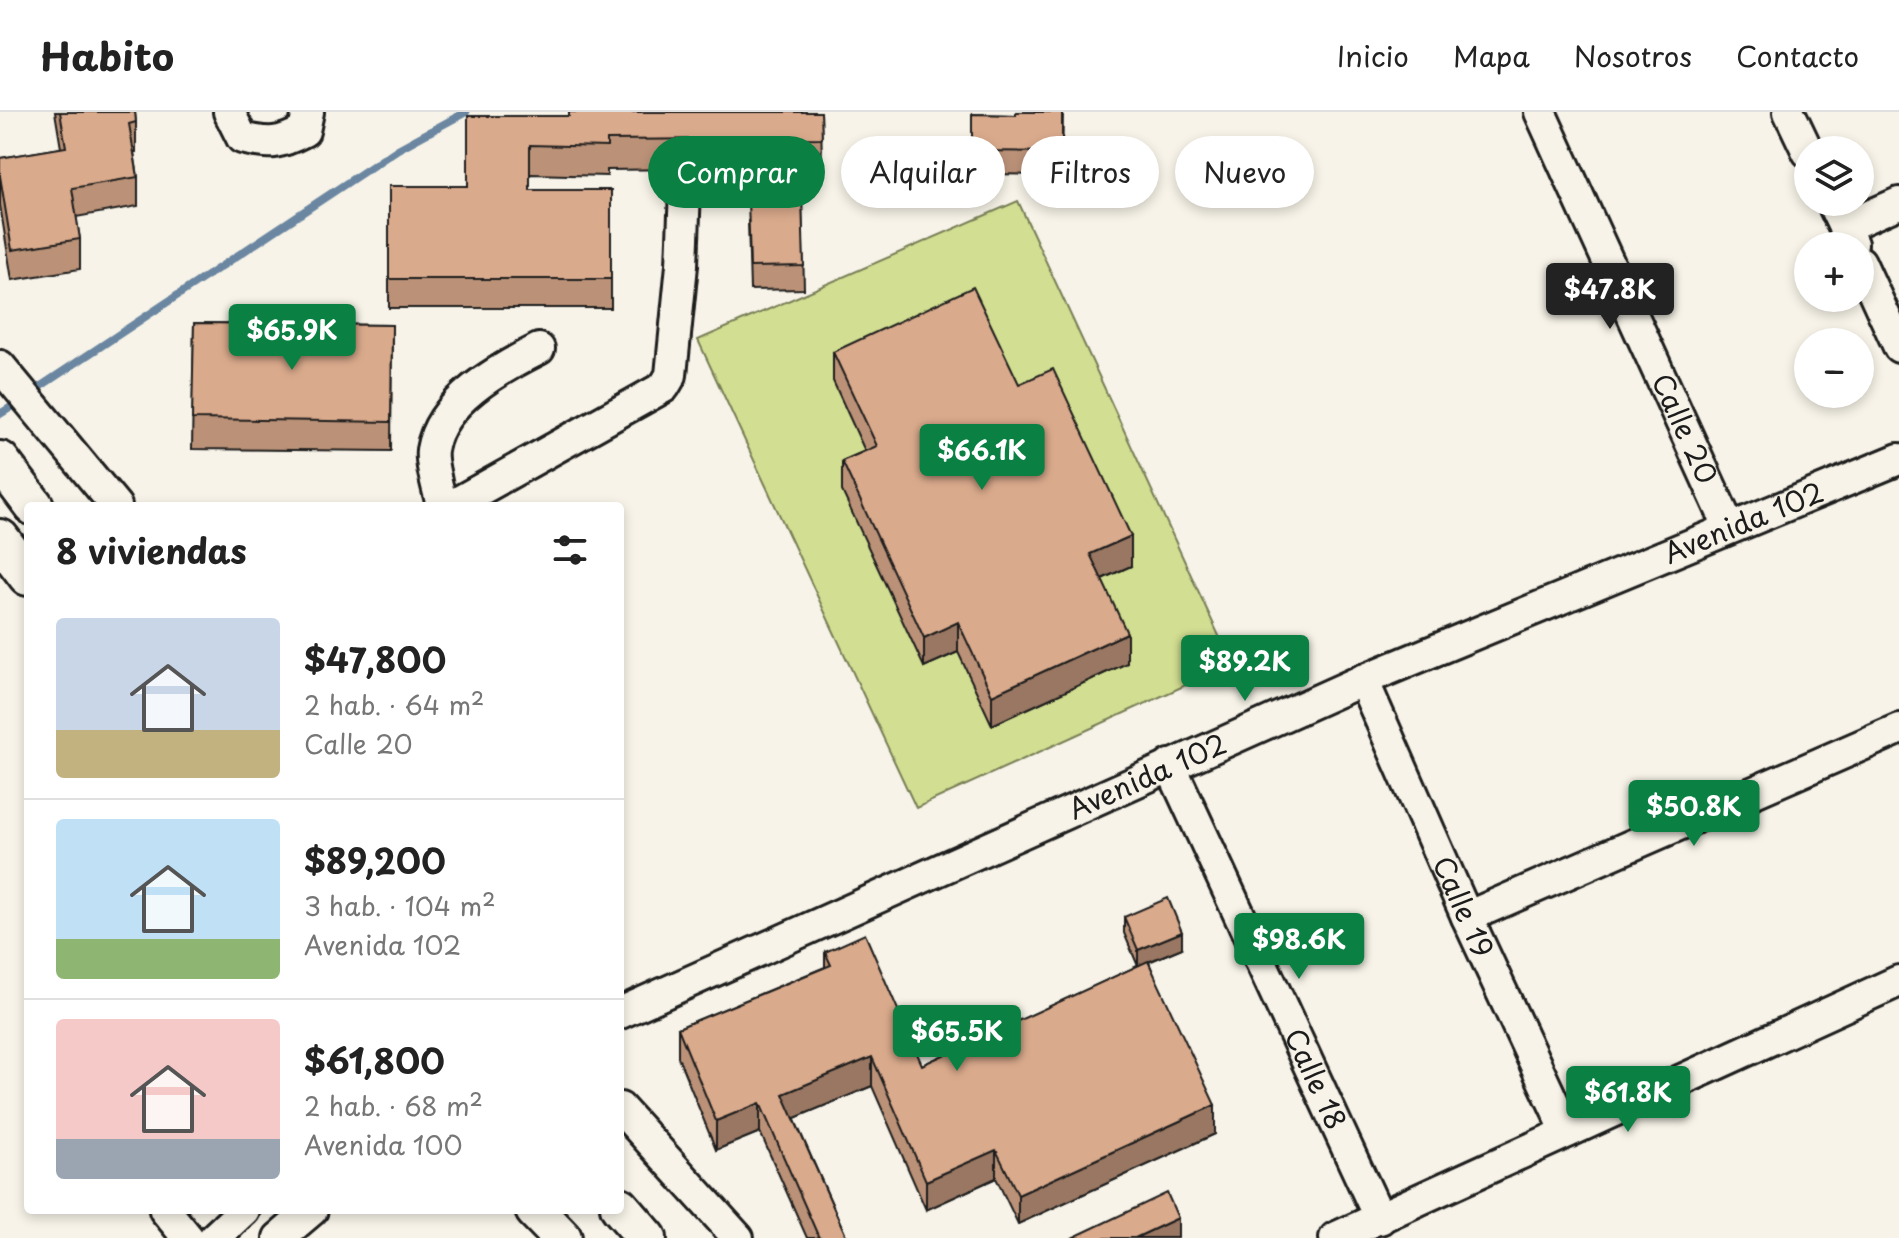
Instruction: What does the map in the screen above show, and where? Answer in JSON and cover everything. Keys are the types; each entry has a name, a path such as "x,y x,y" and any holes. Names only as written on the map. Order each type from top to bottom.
{"main road":[{"path":"0,461 31,502"},
{"path":"0,539 24,571"},
{"path":"624,1212 647,1238"},
{"path":"539,1214 562,1238"}],"street":[{"path":"229,112 242,138 264,144 282,142 304,131 308,112"},
{"name":"Calle 20","path":"1540,112 1729,527"},
{"path":"1789,112 1800,136"},
{"path":"1843,225 1899,203"},
{"path":"458,502 664,387 671,375 684,208"},
{"path":"1874,293 1899,347"},
{"path":"441,502 431,451 448,412 492,373 539,349"},
{"path":"0,366 113,502"},
{"name":"Avenida 102","path":"624,1011 1363,680 1899,459"},
{"name":"Calle 19","path":"1363,680 1467,917 1567,1132"},
{"path":"1467,917 1899,729"},
{"name":"Calle 18","path":"1170,765 1380,1219"},
{"path":"1335,1238 1899,981"},
{"path":"624,1112 738,1238"},
{"path":"168,1214 188,1238"},
{"path":"214,1238 240,1214"},
{"path":"279,1238 307,1214"}],"green space":[{"path":"1018,201 1232,664 916,808 698,340"}],"building":[{"path":"60,112 135,112 136,122 129,124 138,177 72,188 80,239 12,250 0,158 66,147"},
{"path":"569,112 821,112 822,136 648,136 648,140 607,140 607,147 530,145 530,190 611,190 611,279 389,279 389,186 468,186 468,116 569,116"},
{"path":"1016,112 1062,112 1062,136 1021,136 1021,152 1005,151 1005,136 972,136 972,114 1016,115"},
{"path":"748,208 802,208 804,266 750,267"},
{"path":"973,287 1019,384 1053,369 1131,536 1090,554 1127,633 992,695 958,622 924,638 842,461 877,446 833,352"},
{"path":"194,323 392,325 391,422 192,419"},
{"path":"1168,898 1182,932 1138,950 1124,917"},
{"path":"865,934 922,1065 1148,961 1215,1105 1018,1195 996,1150 926,1181 872,1057 783,1094 847,1238 819,1238 760,1103 716,1121 678,1028 831,965 825,952"},
{"path":"1167,1193 1178,1218 1135,1238 1072,1238"}],"waterway":[{"path":"38,388 398,149 466,112"},
{"path":"0,414 13,406"}]}
